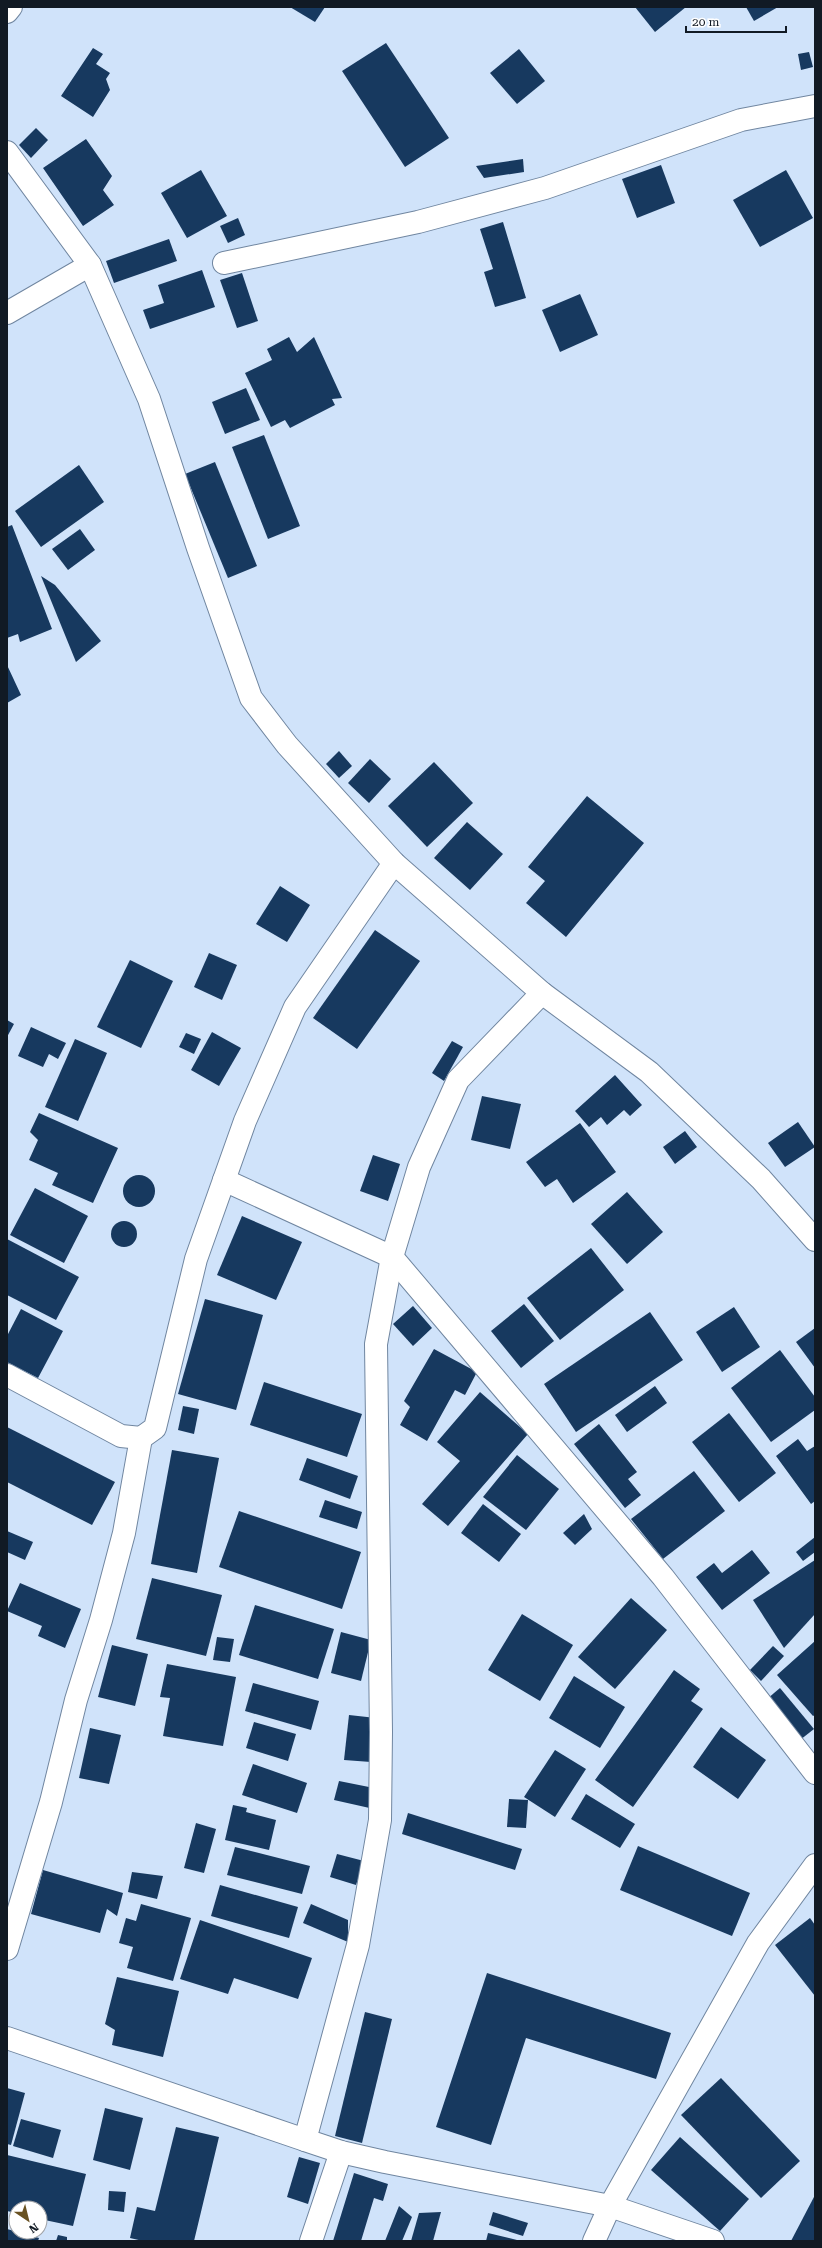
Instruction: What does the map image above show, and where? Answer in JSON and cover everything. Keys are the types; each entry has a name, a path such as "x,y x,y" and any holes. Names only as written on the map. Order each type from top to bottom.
{"street":[{"path":"7,12 11,7"},
{"path":"224,263 426,220 546,188 741,120 815,106"},
{"path":"7,152 90,265 149,399 198,548 251,698 287,745 394,863 542,993 649,1072 761,1179 815,1240"},
{"path":"7,313 90,265"},
{"path":"7,1375 121,1436 141,1438 155,1428 196,1259 245,1121 295,1007 394,863"},
{"path":"305,2140 358,1945 380,1820 382,1732 376,1344 392,1257 419,1167 458,1080 542,993"},
{"path":"224,1180 392,1257 663,1577 815,1773"},
{"path":"7,1949 51,1802 76,1700 124,1533 141,1438"},
{"path":"594,2241 610,2206 758,1943 815,1864"},
{"path":"7,2038 341,2152 610,2206 712,2241"},
{"path":"311,2241 341,2152"}],"building":[{"path":"290,7 325,7 315,22"},
{"path":"635,7 686,7 655,32"},
{"path":"746,7 778,7 754,21"},
{"path":"386,43 449,138 405,167 342,71"},
{"path":"93,48 103,54 96,64 110,73 106,79 110,90 93,117 61,96"},
{"path":"519,49 545,81 517,104 490,73"},
{"path":"809,52 813,67 801,70 798,54"},
{"path":"36,128 48,140 31,158 19,145"},
{"path":"86,139 112,176 103,190 114,205 83,226 43,168"},
{"path":"523,159 524,172 484,178 476,166"},
{"path":"661,165 675,203 637,218 622,179"},
{"path":"201,170 227,216 187,238 161,193"},
{"path":"786,170 813,218 760,247 733,200"},
{"path":"238,218 245,235 228,243 220,226"},
{"path":"503,222 526,298 495,307 484,272 493,269 480,229"},
{"path":"169,239 177,261 114,283 106,261"},
{"path":"202,270 215,307 150,329 143,310 164,303 158,285"},
{"path":"242,273 258,321 237,328 220,280"},
{"path":"580,294 598,335 560,352 542,310"},
{"path":"289,337 297,352 314,337 342,398 332,399 335,405 290,428 285,420 271,427 245,373 272,360 267,349"},
{"path":"246,388 260,420 225,434 212,402"},
{"path":"264,435 300,526 268,539 232,447"},
{"path":"215,462 257,566 228,578 185,474"},
{"path":"79,465 104,502 41,547 15,511"},
{"path":"12,525 52,629 20,642 18,634 7,638 7,527"},
{"path":"80,529 95,550 68,570 52,549"},
{"path":"41,576 55,585 101,641 76,662"},
{"path":"7,665 21,695 7,703"},
{"path":"339,751 352,766 339,778 326,764"},
{"path":"370,759 391,779 369,803 348,783"},
{"path":"434,762 473,803 427,847 388,806"},
{"path":"587,796 644,843 566,937 526,903 545,881 528,867"},
{"path":"467,822 503,854 470,890 434,858"},
{"path":"280,886 310,905 287,942 256,924"},
{"path":"375,930 420,961 357,1049 313,1018"},
{"path":"209,953 237,965 222,1000 194,987"},
{"path":"130,960 173,981 141,1048 97,1027"},
{"path":"7,1020 14,1024 7,1037"},
{"path":"31,1027 66,1043 58,1059 49,1054 43,1067 18,1056"},
{"path":"212,1032 241,1048 219,1086 191,1070"},
{"path":"186,1033 201,1039 194,1054 179,1047"},
{"path":"75,1039 107,1053 78,1121 45,1107"},
{"path":"452,1041 463,1047 444,1081 432,1073"},
{"path":"615,1075 642,1105 630,1116 624,1110 607,1125 601,1117 589,1127 575,1111"},
{"path":"482,1096 521,1104 510,1149 471,1140"},
{"path":"39,1113 118,1148 93,1203 52,1185 58,1173 29,1160 38,1140 30,1132"},
{"path":"798,1122 815,1147 785,1167 768,1143"},
{"path":"580,1123 616,1172 573,1203 557,1179 545,1187 526,1162"},
{"path":"685,1131 697,1147 675,1164 663,1147"},
{"path":"373,1155 400,1164 388,1201 360,1191"},
{"path":"139,1175 148,1178 152,1182 155,1191 152,1200 148,1204 139,1207 130,1204 126,1200 123,1191 126,1182 130,1178"},
{"path":"35,1188 88,1216 64,1263 10,1235"},
{"path":"627,1192 663,1232 627,1264 591,1224"},
{"path":"242,1216 302,1242 276,1300 217,1275"},
{"path":"124,1221 134,1224 137,1234 134,1244 124,1247 114,1244 111,1234 114,1224"},
{"path":"7,1239 79,1277 56,1320 7,1295"},
{"path":"591,1248 624,1290 560,1340 527,1298"},
{"path":"205,1299 263,1315 236,1410 178,1394"},
{"path":"524,1304 554,1341 521,1368 491,1331"},
{"path":"413,1306 432,1328 413,1346 393,1324"},
{"path":"734,1307 760,1347 722,1372 696,1332"},
{"path":"21,1309 63,1331 38,1378 7,1362 7,1336"},
{"path":"650,1312 683,1360 576,1432 544,1384"},
{"path":"815,1328 815,1368 796,1342"},
{"path":"434,1349 477,1372 465,1395 455,1390 427,1441 400,1425 410,1407 404,1401"},
{"path":"780,1350 815,1397 815,1410 771,1442 731,1388"},
{"path":"264,1382 362,1414 347,1457 250,1425"},
{"path":"655,1386 667,1403 627,1432 615,1415"},
{"path":"480,1392 528,1434 448,1526 422,1504 460,1461 437,1442"},
{"path":"183,1406 199,1409 194,1434 178,1430"},
{"path":"729,1413 776,1473 739,1502 692,1442"},
{"path":"599,1424 637,1472 628,1479 641,1495 625,1508 574,1444"},
{"path":"7,1427 115,1482 92,1525 7,1482"},
{"path":"798,1439 807,1451 815,1446 815,1501 811,1504 776,1456"},
{"path":"172,1450 219,1458 197,1573 151,1564"},
{"path":"517,1455 559,1489 526,1530 483,1497"},
{"path":"307,1458 358,1476 350,1499 299,1480"},
{"path":"694,1471 725,1511 663,1559 631,1519"},
{"path":"325,1500 362,1512 357,1529 319,1517"},
{"path":"483,1504 521,1534 499,1562 461,1533"},
{"path":"239,1511 361,1552 342,1609 219,1567"},
{"path":"584,1514 592,1529 575,1545 563,1533"},
{"path":"7,1531 33,1542 25,1560 7,1552"},
{"path":"815,1537 815,1552 803,1561 796,1552"},
{"path":"752,1550 770,1573 722,1610 696,1577 714,1563 722,1573"},
{"path":"815,1560 815,1614 784,1648 753,1600"},
{"path":"152,1578 222,1595 206,1656 136,1639"},
{"path":"20,1583 81,1609 65,1648 38,1636 42,1626 7,1611"},
{"path":"631,1598 667,1630 615,1689 578,1657"},
{"path":"255,1605 334,1629 318,1679 239,1655"},
{"path":"522,1614 573,1645 540,1701 488,1670"},
{"path":"341,1632 371,1640 361,1681 331,1673"},
{"path":"217,1637 234,1639 230,1662 213,1660"},
{"path":"815,1641 815,1715 813,1716 777,1675"},
{"path":"112,1645 148,1654 135,1706 98,1697"},
{"path":"773,1646 784,1656 761,1681 750,1670"},
{"path":"167,1664 236,1677 223,1746 163,1736 170,1698 160,1697"},
{"path":"674,1670 700,1689 691,1701 703,1709 633,1807 595,1780"},
{"path":"574,1676 625,1707 600,1748 549,1718"},
{"path":"253,1683 319,1701 311,1730 245,1711"},
{"path":"780,1688 814,1729 800,1740 767,1699"},
{"path":"349,1715 376,1718 371,1762 344,1760"},
{"path":"254,1722 296,1734 288,1761 246,1748"},
{"path":"721,1727 766,1760 738,1799 693,1767"},
{"path":"90,1728 121,1735 109,1784 79,1778"},
{"path":"555,1750 586,1769 555,1817 524,1797"},
{"path":"253,1764 307,1783 297,1813 242,1795"},
{"path":"339,1781 374,1788 374,1809 334,1800"},
{"path":"586,1794 635,1824 620,1848 571,1819"},
{"path":"509,1799 528,1800 526,1828 507,1827"},
{"path":"233,1805 247,1808 246,1812 276,1820 269,1850 225,1840"},
{"path":"408,1813 522,1849 515,1870 402,1834"},
{"path":"196,1823 216,1829 204,1873 184,1868"},
{"path":"638,1846 750,1893 732,1936 620,1890"},
{"path":"235,1847 310,1866 302,1894 227,1875"},
{"path":"337,1854 364,1861 356,1885 330,1877"},
{"path":"43,1870 123,1893 117,1916 107,1909 100,1933 31,1914"},
{"path":"132,1872 163,1876 157,1899 128,1892"},
{"path":"220,1885 298,1907 289,1938 211,1916"},
{"path":"141,1904 191,1918 173,1981 127,1968 133,1947 119,1943 126,1918 136,1921"},
{"path":"311,1904 348,1920 348,1942 303,1923"},
{"path":"810,1918 815,1925 815,1996 775,1945"},
{"path":"200,1920 312,1958 298,1999 234,1978 228,1994 180,1979"},
{"path":"487,1973 671,2033 656,2079 526,2038 491,2145 436,2127"},
{"path":"117,1977 179,1991 163,2057 112,2045 115,2030 105,2024"},
{"path":"365,2012 392,2019 362,2143 335,2136"},
{"path":"721,2078 800,2161 761,2198 681,2115"},
{"path":"7,2088 25,2093 11,2145 7,2144"},
{"path":"105,2108 143,2118 130,2170 93,2160"},
{"path":"21,2119 61,2130 53,2158 13,2146"},
{"path":"176,2127 219,2137 194,2241 143,2241 130,2238 137,2207 155,2211"},
{"path":"680,2137 749,2199 720,2231 651,2170"},
{"path":"7,2155 86,2174 73,2226 48,2221 48,2200 8,2200 7,2211"},
{"path":"299,2157 320,2163 308,2204 287,2197"},
{"path":"354,2173 388,2184 383,2201 374,2198 361,2241 333,2241"},
{"path":"109,2191 126,2192 124,2212 108,2210"},
{"path":"815,2195 815,2241 791,2241"},
{"path":"399,2206 412,2217 402,2241 385,2241"},
{"path":"441,2212 433,2241 411,2241 419,2213"},
{"path":"493,2212 528,2223 523,2236 489,2225"},
{"path":"7,2229 8,2240 38,2240 38,2241 7,2241"},
{"path":"488,2233 517,2240 517,2241 486,2241"},
{"path":"58,2235 67,2237 67,2241 56,2241"}]}
